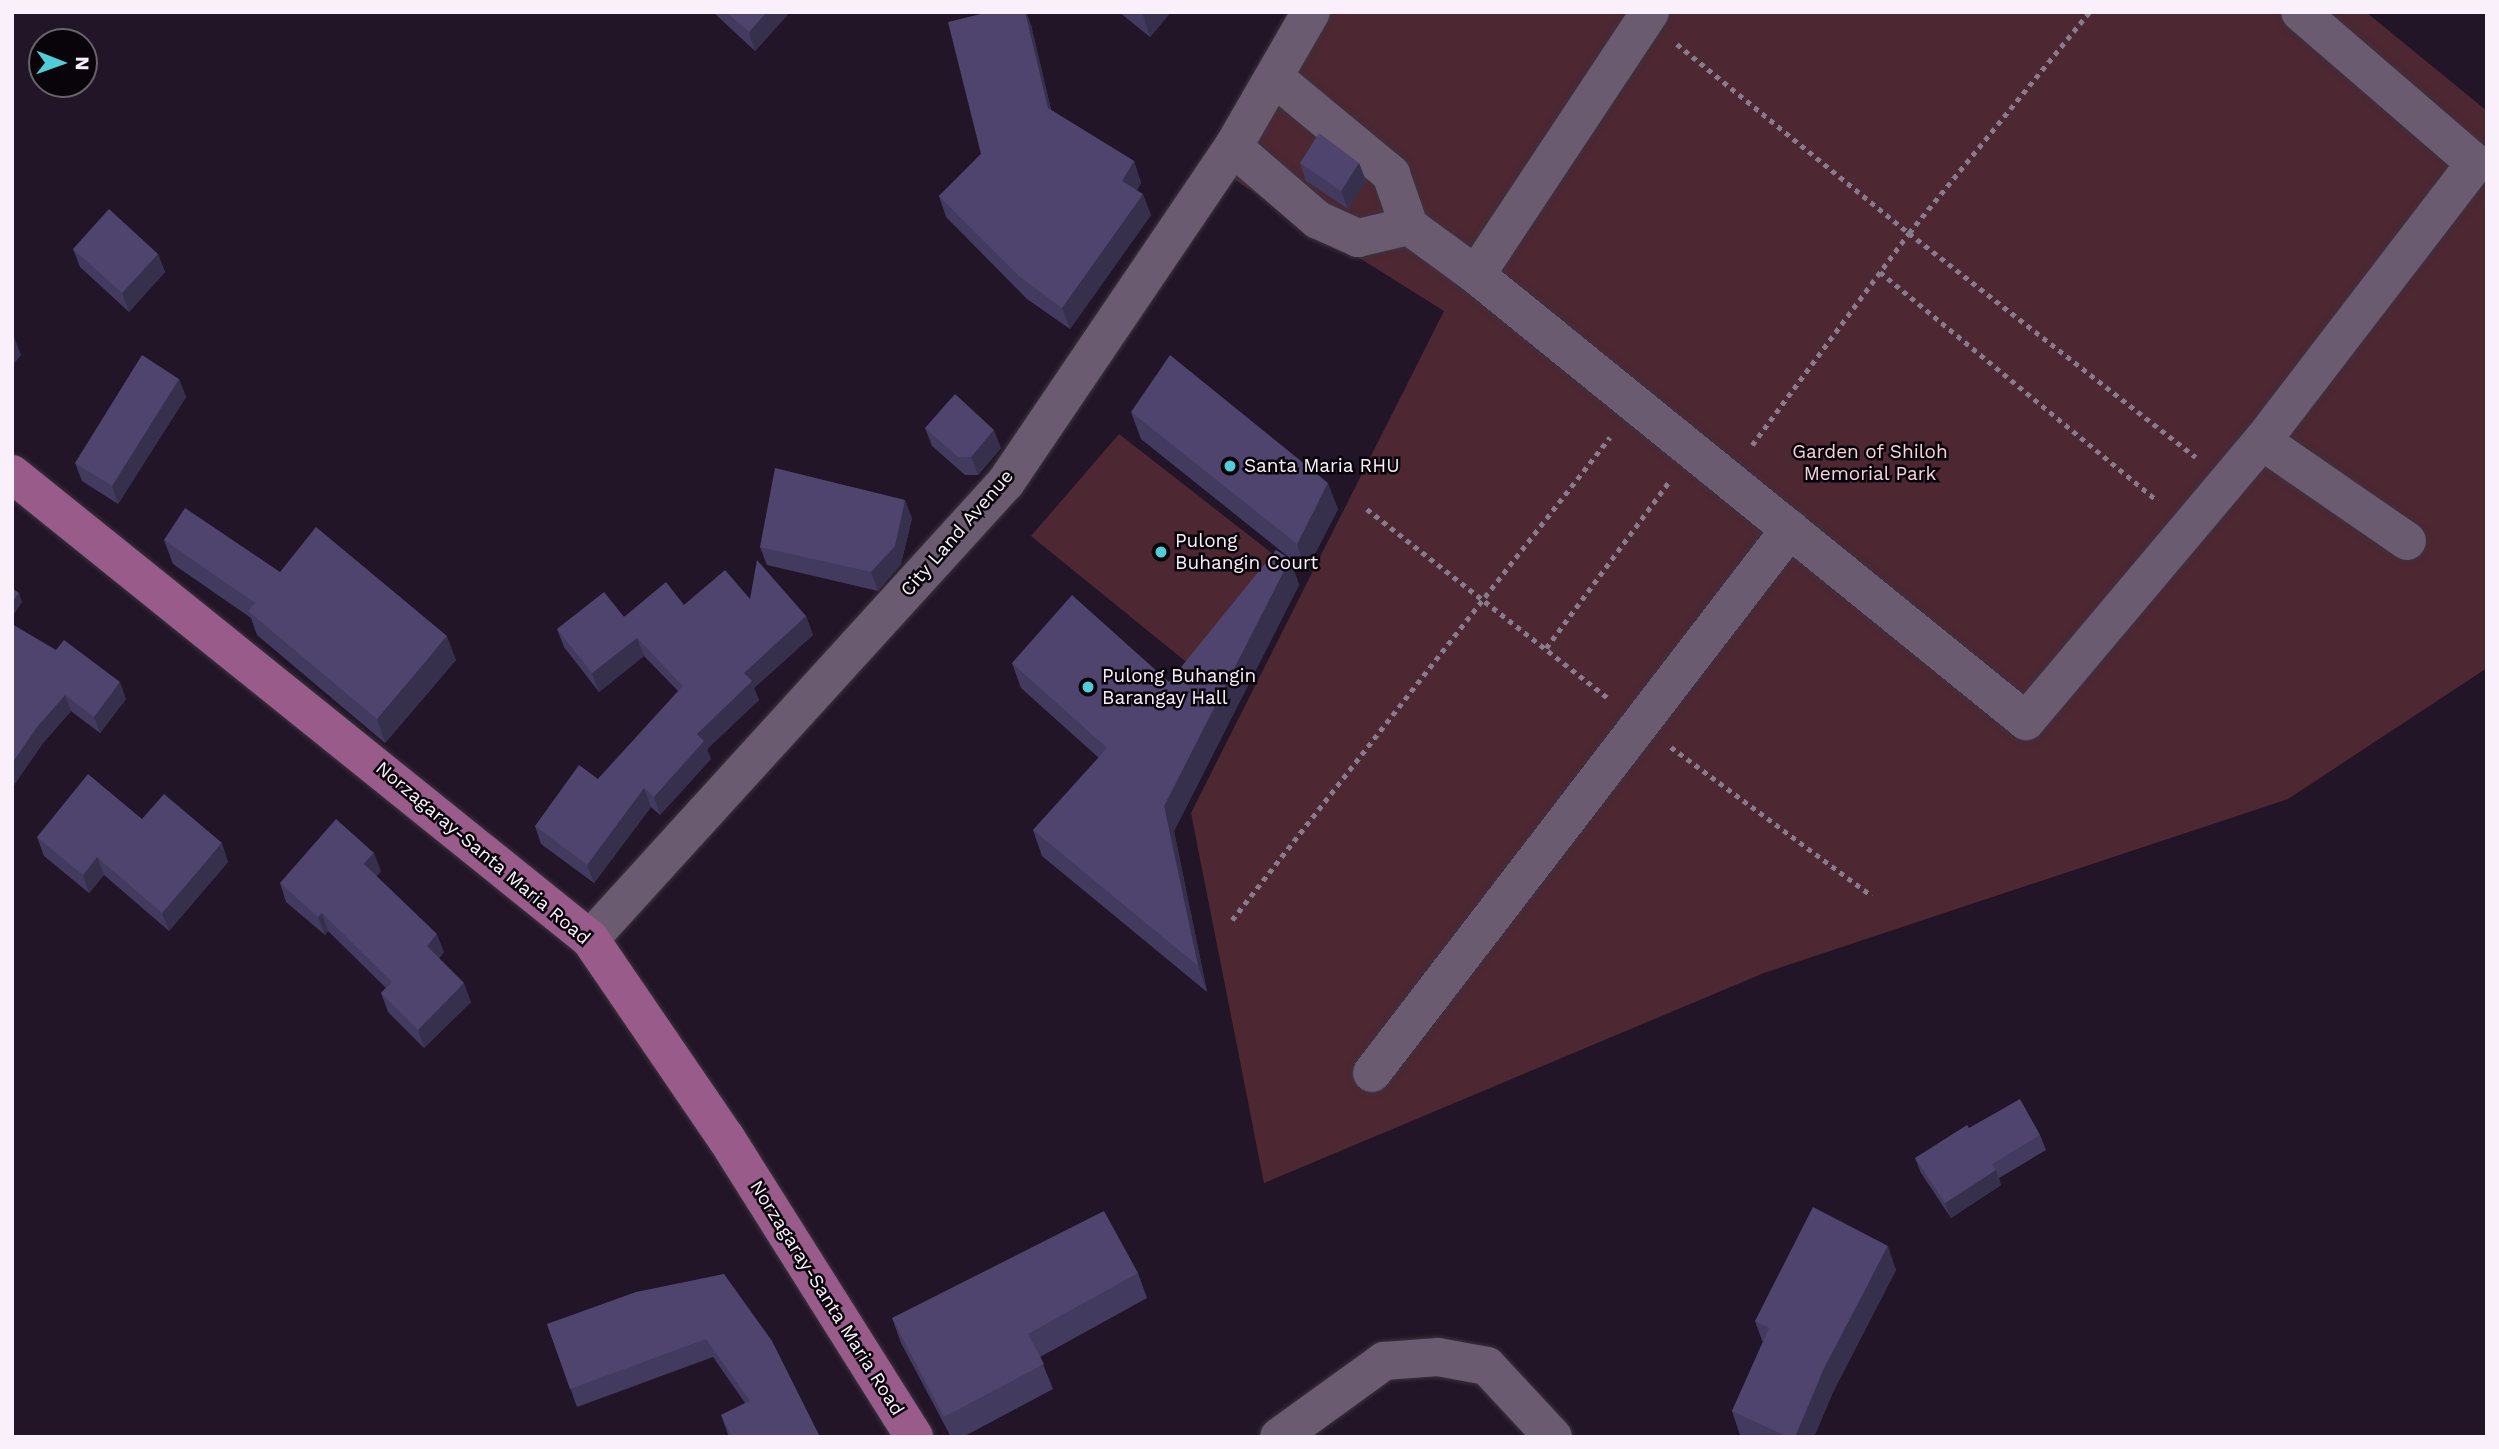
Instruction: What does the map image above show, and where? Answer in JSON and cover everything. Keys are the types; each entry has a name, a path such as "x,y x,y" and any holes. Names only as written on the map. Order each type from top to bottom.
{"main road":[{"name":"Norzagaray-Santa Maria Road","path":"12,474 590,939 726,1138 914,1437"}],"street":[{"name":"City Land Avenue","path":"590,939 1006,482 1233,147 1311,12"},
{"path":"1275,78 1391,174 1409,226 1476,275 1729,476 2026,721 2262,441 2475,163 2300,12"},
{"path":"1476,275 1648,15"},
{"path":"1233,147 1318,220 1358,238 1409,226"},
{"path":"2262,441 2407,541"},
{"path":"1372,1073 1643,726 1790,529"},
{"path":"1279,1437 1384,1361 1438,1357 1487,1366 1553,1437"}],"path":[{"path":"1729,476 1909,233 2088,12"},
{"path":"1648,15 1909,233 2227,481"},
{"path":"1880,272 2189,526"},
{"path":"1232,920 1636,403"},
{"path":"1546,648 1693,448"},
{"path":"1367,509 1485,597 1643,726 1872,896"}],"green space":[{"name":"Garden of Shiloh Memorial Park","path":"1313,12 2366,12 2487,111 2487,668 2288,799 1764,973 1264,1183 1191,813 1444,311 1219,170"},
{"name":"Pulong Buhangin Court","path":"1119,434 1291,568 1206,678 1031,536"}],"building":[{"path":"726,12 767,12 749,32"},
{"path":"989,12 1025,12 1048,108 1134,161 1122,181 1143,194 1062,308 1020,277 939,196 981,154 948,22"},
{"path":"1319,133 1359,163 1341,191 1300,163"},
{"path":"109,209 158,254 122,293 73,249"},
{"path":"142,355 179,379 112,486 75,463"},
{"name":"Santa Maria RHU","path":"1170,355 1328,483 1297,544 1131,412"},
{"path":"955,394 994,430 971,457 958,457 925,428"},
{"path":"775,468 905,500 895,546 871,572 760,547"},
{"path":"185,508 280,572 316,527 447,636 377,719 248,611 255,603 164,540"},
{"path":"1276,550 1290,559 1164,806 1198,966 1033,830 1107,748 1012,663 1072,595 1169,682"},
{"path":"757,560 806,616 744,673 752,681 697,734 704,741 654,797 644,788 587,865 535,826 579,765 598,779 683,686 637,638 592,673 557,629 604,592 624,617 666,582 684,605 725,570 750,599"},
{"path":"12,588 19,593 12,603"},
{"path":"12,624 56,650 64,640 120,682 94,717 65,695 37,727 12,763"},
{"path":"88,774 142,819 164,794 222,843 162,913 97,857 83,875 37,837"},
{"path":"336,819 374,853 364,864 437,934 427,946 464,983 418,1030 381,993 392,982 322,913 318,917 280,883"},
{"path":"2020,1099 2040,1135 1992,1164 1996,1170 1945,1203 1915,1158 1967,1125 1969,1128"},
{"path":"1813,1207 1888,1246 1824,1368 1795,1437 1788,1437 1732,1411 1769,1328 1755,1321"},
{"path":"1104,1211 1138,1273 1028,1334 1044,1364 944,1417 892,1318"},
{"path":"724,1274 772,1341 820,1437 732,1437 721,1415 750,1401 706,1339 570,1389 547,1324 636,1292"}],"place":[{"name":"Santa Maria RHU","path":"1230,466"},
{"name":"Pulong Buhangin Court","path":"1161,552"},
{"name":"Pulong Buhangin Barangay Hall","path":"1088,687"}]}
